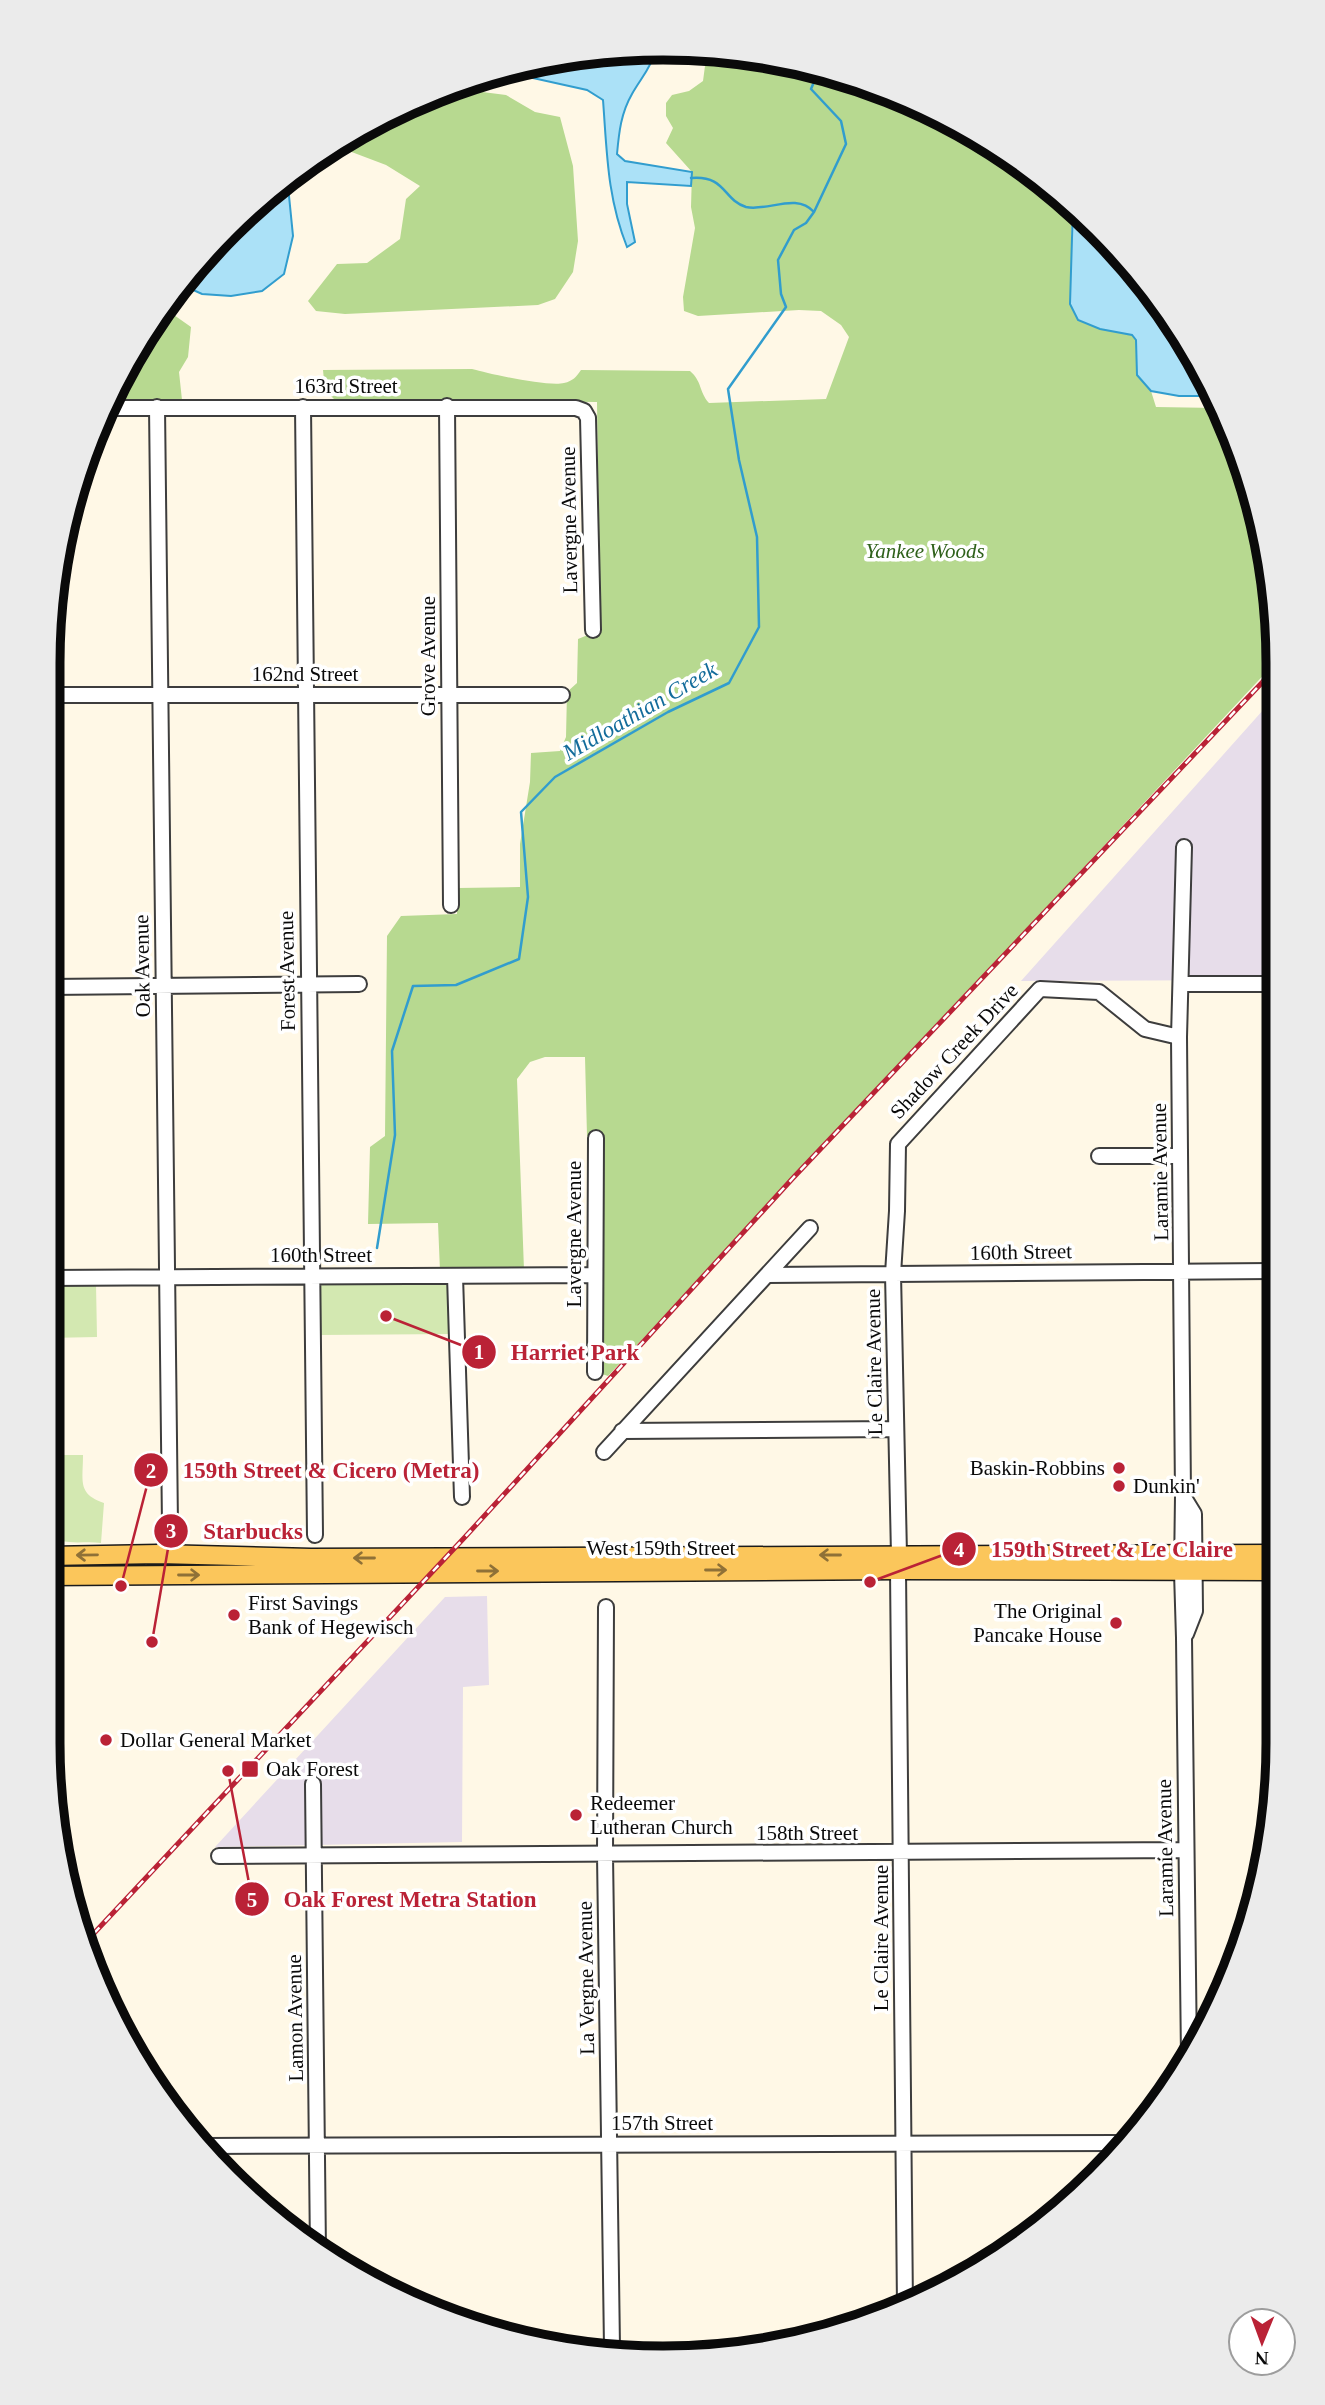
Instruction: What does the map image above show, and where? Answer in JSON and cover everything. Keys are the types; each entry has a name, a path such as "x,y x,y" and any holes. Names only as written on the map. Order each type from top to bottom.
{"main road":[{"name":"West 159th Street","path":"60,1556 159,1554 311,1558 1188,1563 1266,1571"},
{"name":"West 159th Street","path":"1188,1563 1266,1555"},
{"name":"West 159th Street","path":"60,1576 899,1562"}],"street":[{"name":"Oak Avenue","path":"158,407 170,1525 164,1548 159,1554"},
{"name":"Forest Avenue","path":"303,407 315,1535"},
{"name":"163rd Street","path":"116,408 447,407 576,408 584,411"},
{"name":"Grove Avenue","path":"447,407 451,905"},
{"name":"Lavergne Avenue","path":"584,411 588,418 593,630"},
{"name":"162nd Street","path":"60,695 562,695"},
{"name":"Laramie Avenue","path":"1184,847 1180,1156 1183,1496 1188,1563 1184,1638 1189,2037"},
{"path":"60,987 359,984"},
{"path":"1181,984 1266,984"},
{"name":"Shadow Creek Drive","path":"897,1211 898,1144 1040,989 1099,992 1145,1029 1180,1037"},
{"name":"Lavergne Avenue","path":"595,1372 596,1138"},
{"path":"1099,1156 1180,1156"},
{"name":"Le Claire Avenue","path":"897,1211 893,1274 899,1562 905,2294"},
{"path":"604,1452 810,1228"},
{"name":"160th Street","path":"767,1275 1266,1271"},
{"name":"160th Street","path":"60,1278 595,1275"},
{"path":"455,1276 462,1497"},
{"path":"622,1431 896,1429"},
{"name":"Oak Avenue","path":"170,1525 183,1555"},
{"name":"La Vergne Avenue","path":"606,1607 605,1855 612,2343"},
{"name":"Lamon Avenue","path":"313,1784 318,2237"},
{"name":"158th Street","path":"219,1856 901,1854 1186,1850"},
{"name":"157th Street","path":"215,2146 1113,2143"}],"shaded area":[{"path":"1266,707 1266,980 1021,981"},
{"path":"487,1596 489,1685 463,1687 462,1842 215,1847 445,1597"}],"green space":[{"name":"Yankee Woods","path":"707,62 780,71 819,80 893,105 964,140 998,161 1072,220 1071,236 1100,328 1132,334 1136,340 1137,375 1151,391 1156,407 1209,408 1220,432 1245,506 1254,545 1264,623 1266,672 608,1376 599,1373 603,1141 587,1136 585,1057 545,1057 530,1062 517,1079 524,1270 440,1271 438,1223 368,1224 370,1147 385,1136 387,936 401,916 457,914 458,888 520,887 520,844 530,782 531,753 560,751 566,737 567,692 577,683 578,639 600,630 597,402 335,400 325,390 323,370 472,369 556,384 572,380 581,370 690,371 709,403 826,399 849,337 841,325 821,311 698,316 684,311 683,297 695,228 691,207 692,172 666,143 673,128 666,116 666,103 672,95 689,91 703,81"},
{"path":"473,91 506,95 535,112 560,117 573,166 578,241 573,272 555,299 538,305 345,314 316,311 308,301 337,264 367,263 400,239 406,199 420,186 386,165 347,149 396,122 432,105"},
{"path":"171,313 191,327 188,357 179,372 182,400 121,400 140,361"},
{"path":"444,1281 452,1286 455,1334 319,1335 318,1290 324,1282"},
{"path":"96,1284 97,1337 60,1338 60,1285"},
{"path":"60,1455 83,1455 85,1491 104,1503 101,1543 60,1540"}],"water":[{"path":"652,60 625,108 617,154 625,161 692,172 691,186 627,182 627,204 635,242 627,247 612,192 603,100 587,90 524,76 584,65"},
{"path":"288,190 293,236 284,274 262,291 231,296 202,294 190,288 236,236"},
{"path":"1073,221 1141,295 1185,361 1203,396 1179,396 1151,391 1137,375 1136,340 1132,335 1100,329 1078,320 1070,304"}],"waterway":[{"name":"Midloathian Creek","path":"377,1248 395,1135 392,1051 413,986 456,985 519,959 528,897 521,812 555,777 668,712 729,683 759,627 757,537 739,460 728,389 786,307 781,294 778,260 794,230 806,223 814,212 846,144 841,121 811,89 815,79"},
{"path":"691,178 711,180 738,204 746,207 799,203 814,212"}],"railway":[{"path":"92,1936 465,1537 793,1178 1266,678"}],"place":[{"name":"Harriet Park","path":"386,1316"},
{"name":"Baskin-Robbins","path":"1119,1468"},
{"name":"Dunkin'","path":"1119,1486"},
{"name":"159th Street & Le Claire","path":"870,1582"},
{"name":"159th Street & Cicero (Metra)","path":"121,1586"},
{"name":"First Savings Bank of Hegewisch","path":"234,1615"},
{"name":"The Original Pancake House","path":"1116,1623"},
{"name":"Starbucks","path":"152,1642"},
{"name":"Dollar General Market","path":"106,1740"},
{"name":"Oak Forest","path":"250,1769"},
{"name":"Oak Forest Metra Station","path":"228,1771"},
{"name":"Redeemer Lutheran Church","path":"576,1815"}]}
